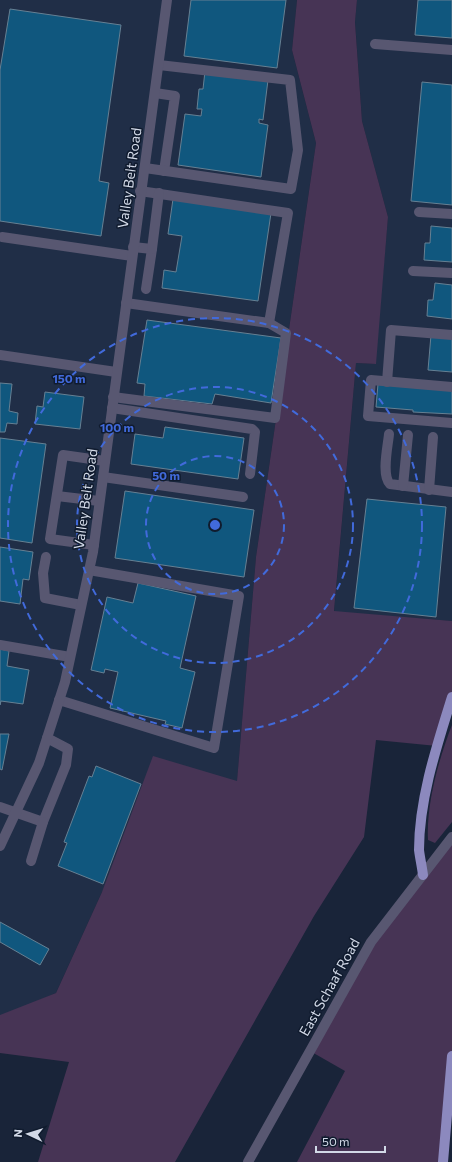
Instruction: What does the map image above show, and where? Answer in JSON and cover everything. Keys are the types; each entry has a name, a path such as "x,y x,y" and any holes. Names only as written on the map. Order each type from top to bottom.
{"main road":[{"path":"423,874 419,851 424,806 431,766 452,697"},
{"path":"442,1162 452,1056"}],"street":[{"name":"Valley Belt Road","path":"0,845 39,763 59,700 70,658 94,545 140,191 145,168 167,0"},
{"path":"375,44 452,50"},
{"path":"145,168 291,189 298,150 290,80 159,65"},
{"path":"155,93 175,96 164,171"},
{"path":"140,191 288,213 269,323"},
{"path":"146,289 159,194"},
{"path":"419,212 452,214"},
{"path":"2,237 133,252 152,249"},
{"path":"412,271 452,273"},
{"path":"112,402 275,418 286,333 269,323 126,303"},
{"path":"387,382 392,330 452,335"},
{"path":"0,354 116,372"},
{"path":"452,387 371,380 368,416 452,423"},
{"path":"112,402 252,429 256,432 250,474"},
{"path":"389,434 385,473 386,481 390,484 452,492"},
{"path":"403,486 408,435"},
{"path":"429,490 433,437"},
{"path":"94,545 50,539 63,455 105,461"},
{"path":"102,477 243,497"},
{"path":"57,496 99,501"},
{"path":"46,557 43,573 45,598 81,605"},
{"path":"59,700 214,748 239,596 89,570"},
{"path":"0,645 70,658"},
{"path":"31,861 43,822 66,765 68,749 47,738"},
{"path":"0,807 43,822"},
{"name":"East Schaaf Road","path":"248,1162 371,942 452,837"}],"shaded area":[{"path":"0,0 297,0 292,50 316,143 256,557 237,782 102,892 56,993 0,1017"},
{"path":"297,0 357,0 355,22 362,121 388,217 376,364 356,363 334,611 452,621 452,697 437,746 376,740 364,837 314,916 175,1162 38,1162 69,1062 0,1053 0,1015 56,993 102,892 153,756 237,781 256,557 316,143 292,50"},
{"path":"357,0 452,0 452,621 334,612 356,363 375,364 388,217 362,121 355,21"},
{"path":"452,725 452,822 435,843 428,840 431,796 442,752"},
{"path":"452,837 452,1056 443,1162 297,1162 345,1071 310,1051 371,942"}],"building":[{"path":"191,0 286,0 277,68 184,56"},
{"path":"418,0 452,0 452,38 415,35"},
{"path":"10,9 121,25 99,181 109,183 101,236 0,221 0,70"},
{"path":"205,71 268,80 263,120 259,119 259,123 268,125 261,177 178,165 185,114 201,116 202,109 197,109 199,89 203,89"},
{"path":"422,82 452,85 452,205 411,201"},
{"path":"173,199 271,213 258,301 162,288 164,270 176,272 182,236 168,234"},
{"path":"431,226 452,228 452,262 424,260 425,243 430,243"},
{"path":"435,283 452,285 452,319 427,316 428,300 433,300"},
{"path":"147,320 281,338 271,403 215,394 212,404 144,396 145,384 137,383"},
{"path":"431,335 452,337 452,372 428,370"},
{"path":"0,383 12,384 9,411 18,413 17,424 7,423 5,432 0,432"},
{"path":"378,384 452,390 452,414 413,412 413,410 376,407"},
{"path":"45,392 84,397 80,429 35,424 37,406 43,407"},
{"path":"165,427 244,438 238,479 131,464 135,434 163,438"},
{"path":"0,438 46,444 32,543 0,538"},
{"path":"125,491 254,510 244,577 115,558"},
{"path":"367,499 446,507 436,617 354,608"},
{"path":"0,547 33,552 29,580 23,579 20,604 0,601"},
{"path":"138,583 196,596 180,668 195,672 182,728 165,724 166,721 110,708 118,672 105,669 104,673 91,670 107,597 133,603"},
{"path":"0,649 9,651 7,666 29,670 23,704 1,701 0,705"},
{"path":"0,734 9,734 2,770 0,769"},
{"path":"96,766 141,784 103,884 58,866 67,843 64,842 89,776 92,777"},
{"path":"0,922 49,949 40,965 0,942"}]}
